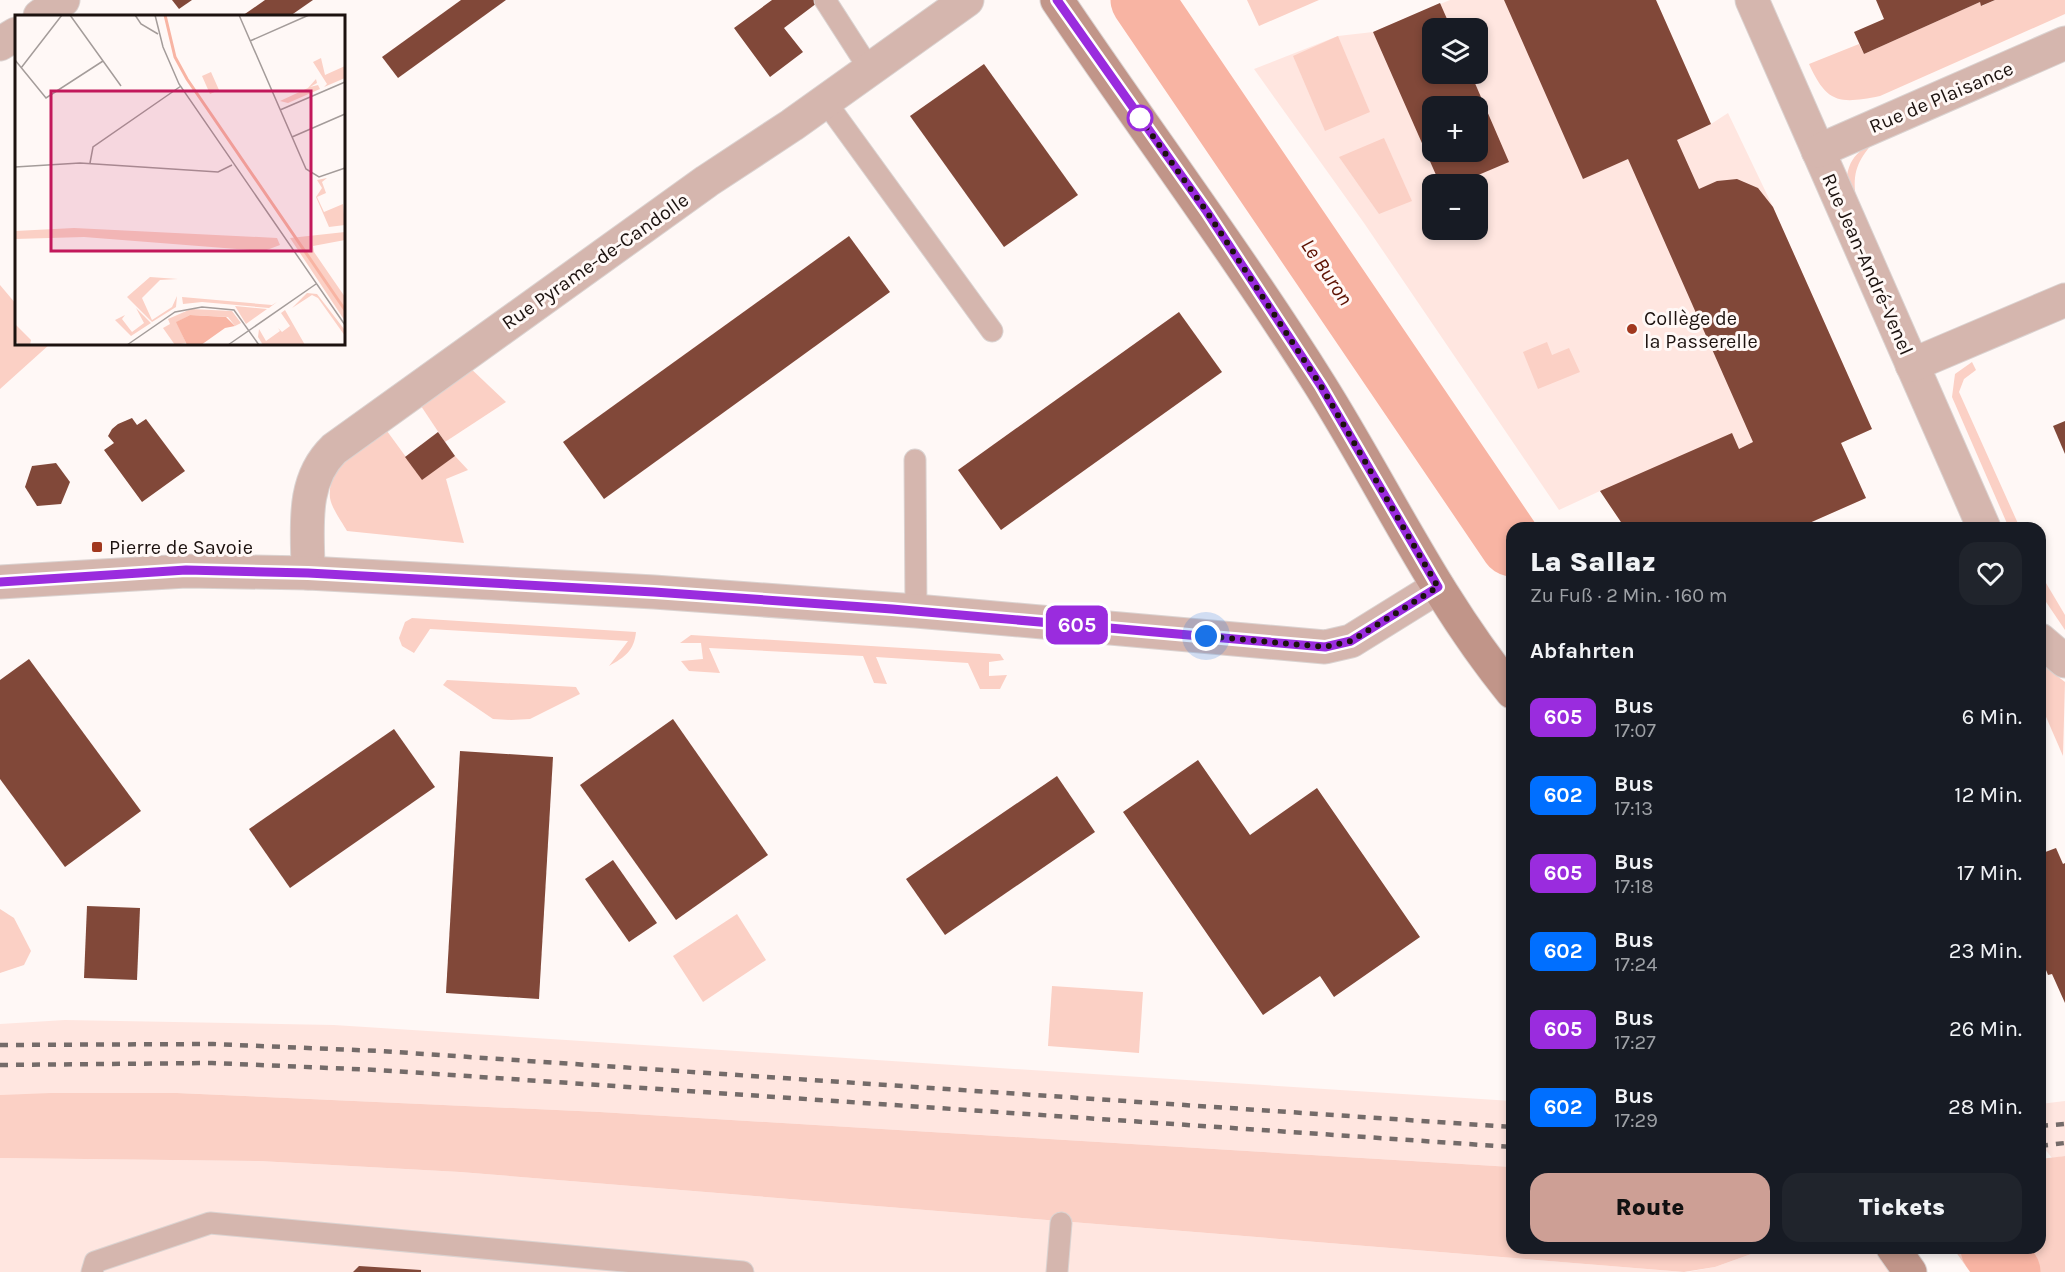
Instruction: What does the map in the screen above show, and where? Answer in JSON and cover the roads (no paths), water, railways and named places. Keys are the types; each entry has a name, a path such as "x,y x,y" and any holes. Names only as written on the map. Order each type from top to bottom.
{"main road":[{"path":"1057,0 1207,212 1321,386 1438,587 1506,683"},
{"path":"1897,1254 1910,1272"}],"street":[{"path":"41,15 63,0"},
{"name":"Rue Pyrame-de-Candolle","path":"308,573 308,499 314,476 322,461 334,449 688,195 967,0"},
{"name":"Rue Jean-André-Venel","path":"1752,0 1981,522"},
{"path":"0,44 15,35"},
{"name":"Rue de Plaisance","path":"1818,151 2065,44"},
{"path":"1912,365 2065,300"},
{"path":"0,582 186,570 308,573 654,592 916,611 1325,647 1351,641 1438,587"},
{"path":"2046,645 2065,661"}],"lane":[{"path":"825,0 870,69"},
{"path":"825,101 992,331"},
{"path":"915,460 916,611"},
{"path":"93,1272 95,1262 210,1223 743,1272"},
{"path":"1057,1272 1061,1223"}],"waterway":[{"name":"Le Buron","path":"1142,0 1506,536"},
{"name":"Le Buron","path":"1996,1254 2009,1272"}],"railway":[{"path":"0,1045 213,1044 380,1051 1506,1127"},
{"path":"0,1065 212,1063 378,1070 1506,1147"},
{"path":"2046,1126 2065,1124"},
{"path":"2046,1145 2065,1143"}],"place":[{"name":"Collège de la Passerelle","path":"1632,329"},
{"name":"Pierre de Savoie","path":"97,547"}]}
